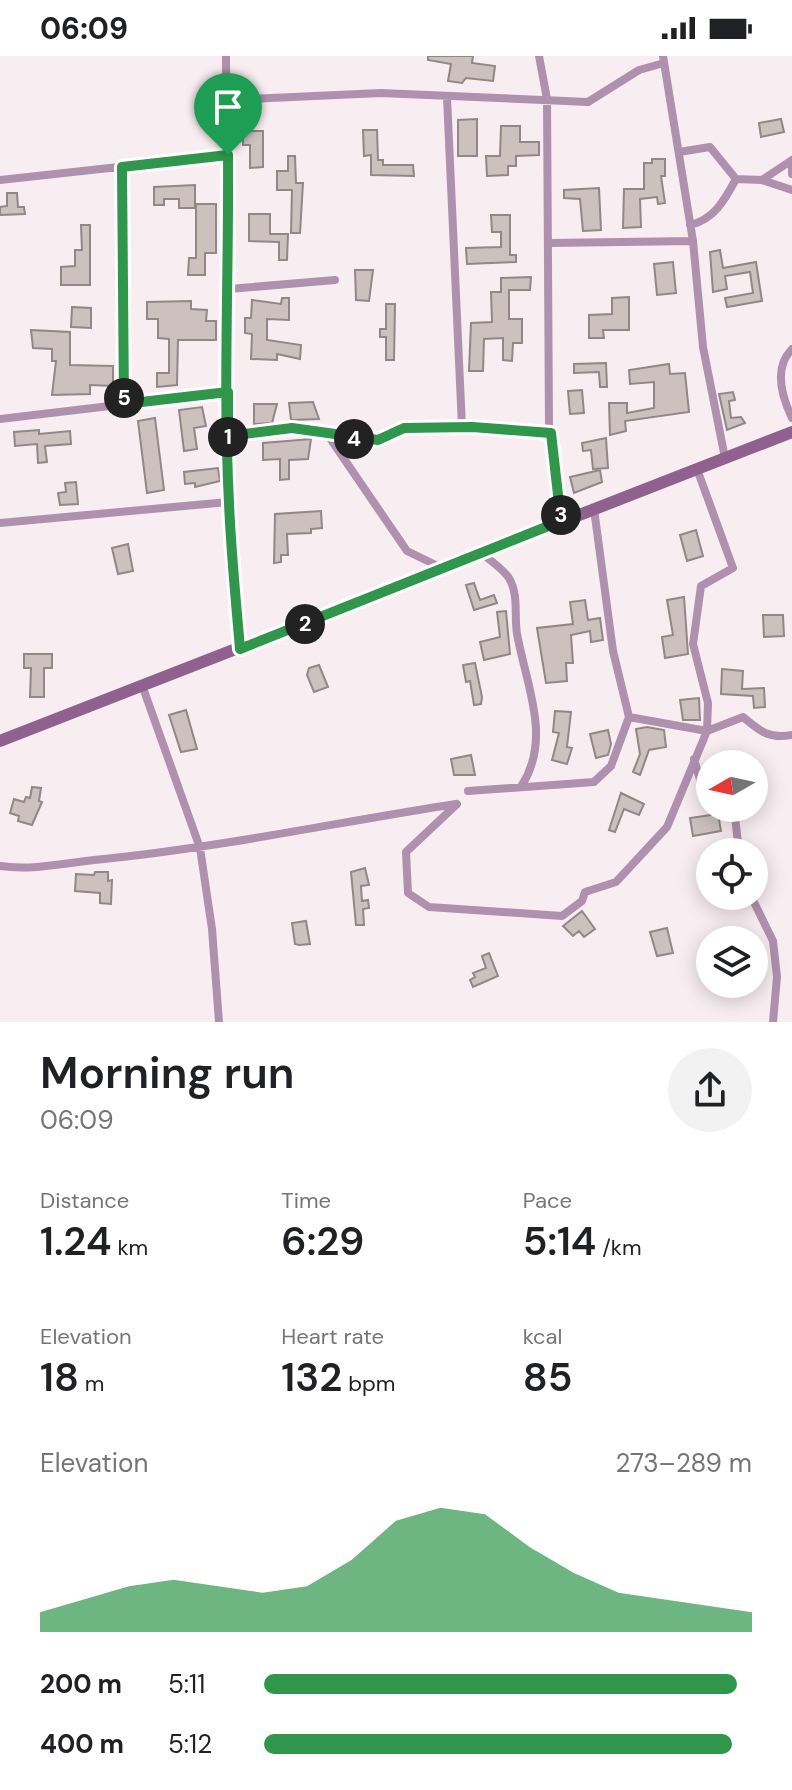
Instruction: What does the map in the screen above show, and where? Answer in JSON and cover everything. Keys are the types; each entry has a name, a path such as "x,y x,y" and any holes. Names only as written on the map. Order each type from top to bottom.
{"main road":[{"path":"0,741 792,432"}],"street":[{"path":"226,56 228,502 240,649"},
{"path":"539,56 547,99 551,433 561,521"},
{"path":"227,100 381,93 588,102 639,70 664,59 693,241 703,347 725,458"},
{"path":"447,97 462,427"},
{"path":"679,152 710,147 736,179 762,180 792,190"},
{"path":"0,180 228,155"},
{"path":"762,180 792,160"},
{"path":"122,167 124,404"},
{"path":"690,225 702,222 721,206 736,179"},
{"path":"549,243 693,241"},
{"path":"229,289 335,280"},
{"path":"792,349 780,369 785,403 792,418"},
{"path":"0,419 228,392"},
{"path":"228,436 292,428 378,440 404,428 462,427 551,433"},
{"path":"327,434 407,551 444,569"},
{"path":"0,866 59,864 200,848 358,818 457,804 406,852 408,893 429,907 562,916 582,901 585,892 616,882 667,827 707,731 708,703 693,644 701,586 733,568 697,469"},
{"path":"0,523 228,502"},
{"path":"468,791 594,782 611,766 629,717 613,651 594,509"},
{"path":"481,553 508,577 536,713 535,765 522,785"},
{"path":"142,685 200,848 212,929 219,1022"},
{"path":"629,717 707,731 743,717 764,734 775,738 792,735"},
{"path":"694,758 696,765"},
{"path":"758,910 773,941 777,977 773,1022"}],"building":[{"path":"428,56 473,56 472,63 495,66 493,81 466,78 462,83 448,81 451,64 428,60"},
{"path":"477,119 477,156 458,156 458,120"},
{"path":"781,119 784,132 761,137 759,123"},
{"path":"501,126 520,126 520,142 539,142 539,155 516,156 516,166 508,166 508,175 487,176 486,156 500,156"},
{"path":"363,130 377,130 378,160 383,160 383,165 413,165 414,176 371,175 371,155 364,156"},
{"path":"243,131 263,131 263,167 250,168 250,145 243,145"},
{"path":"288,156 295,156 296,183 303,183 300,233 291,233 292,190 277,190 277,171 288,171"},
{"path":"652,159 665,159 665,176 661,176 665,203 658,204 657,197 640,199 641,227 623,228 624,189 644,189 644,163 652,163"},
{"path":"195,185 195,208 179,208 179,199 164,199 164,205 154,205 154,187"},
{"path":"599,188 601,230 583,231 580,199 564,198 564,190"},
{"path":"7,193 17,193 18,207 24,207 25,214 0,215 0,207 7,206"},
{"path":"196,204 216,204 216,253 205,253 205,275 188,275 189,258 196,258"},
{"path":"249,214 270,214 270,234 288,234 287,260 279,260 279,242 249,241"},
{"path":"491,215 510,215 510,255 516,255 516,262 467,264 466,248 501,247 501,232 492,232"},
{"path":"81,225 90,225 90,285 61,285 61,267 75,266 75,250 82,250"},
{"path":"720,250 723,268 756,262 762,301 727,307 725,298 753,293 750,272 725,276 727,289 713,292 710,252"},
{"path":"673,262 676,293 657,295 654,264"},
{"path":"355,270 373,270 369,301 356,300"},
{"path":"531,277 530,290 509,290 509,319 522,319 522,343 513,343 512,361 503,360 503,338 484,339 483,371 469,371 471,323 492,322 491,292 501,292 501,278"},
{"path":"629,297 629,330 603,330 604,338 589,338 589,315 612,314 612,298"},
{"path":"282,298 289,298 289,320 267,319 267,340 301,345 300,359 277,354 277,360 251,359 252,334 245,333 245,318 251,318 252,300 281,304"},
{"path":"191,301 191,309 207,310 206,321 216,321 216,340 178,340 177,385 157,387 157,373 169,373 169,339 158,338 158,319 147,319 147,302"},
{"path":"386,304 395,304 394,360 386,360 386,337 380,337 380,329 386,329"},
{"path":"72,307 91,308 91,328 71,327"},
{"path":"31,330 70,332 70,365 113,366 113,386 90,385 90,394 52,395 56,361 52,361 52,349 33,348"},
{"path":"606,363 607,387 600,387 599,372 574,373 574,364"},
{"path":"669,364 670,374 685,373 689,412 625,421 626,431 610,435 609,403 627,403 627,413 654,408 654,382 630,384 629,370"},
{"path":"582,390 584,413 570,414 568,391"},
{"path":"733,392 735,400 729,401 731,418 741,417 745,423 727,430 719,394"},
{"path":"313,402 319,419 291,420 289,403"},
{"path":"254,404 277,404 272,423 254,424"},
{"path":"202,407 206,426 194,428 197,449 184,451 179,410"},
{"path":"155,418 164,490 147,493 138,421"},
{"path":"39,430 39,434 70,431 71,444 45,446 47,462 38,463 37,444 15,446 14,432"},
{"path":"606,438 608,468 593,469 591,450 583,451 582,443"},
{"path":"311,439 308,459 289,460 289,479 280,480 280,459 263,460 263,443"},
{"path":"218,468 220,481 195,487 195,483 185,484 184,472"},
{"path":"600,470 602,482 574,493 570,477"},
{"path":"76,482 78,504 60,505 58,493 66,492 65,483"},
{"path":"321,511 322,528 311,529 311,533 287,534 288,555 281,555 281,562 274,563 275,514"},
{"path":"696,530 703,556 687,561 680,535"},
{"path":"128,544 133,571 118,574 112,548"},
{"path":"474,583 480,600 494,595 497,603 474,610 466,585"},
{"path":"684,597 688,654 665,658 662,637 673,635 667,600"},
{"path":"585,600 588,620 600,618 603,640 591,642 590,631 571,635 573,663 566,663 567,681 546,683 537,628 573,624 570,602"},
{"path":"506,611 510,654 484,660 480,642 500,637 497,612"},
{"path":"763,615 783,615 784,636 764,637"},
{"path":"24,654 52,654 52,668 44,668 44,697 30,697 31,668 24,668"},
{"path":"475,663 482,697 481,704 474,705 470,681 466,682 463,665"},
{"path":"319,665 328,687 314,692 307,675 309,668"},
{"path":"722,669 743,671 742,689 764,688 765,707 754,708 753,696 721,694"},
{"path":"699,698 700,720 683,720 680,700"},
{"path":"186,710 197,749 181,752 169,715"},
{"path":"555,711 571,712 567,747 572,748 567,764 552,760 559,733 553,732"},
{"path":"636,729 664,730 666,747 649,750 640,775 633,772 640,754"},
{"path":"608,730 611,744 608,755 596,758 590,734"},
{"path":"471,755 475,775 454,775 451,759"},
{"path":"32,787 41,788 39,801 42,802 32,825 18,821 19,816 10,813 14,799 24,802 26,797 30,798"},
{"path":"621,793 644,804 639,815 624,809 615,832 609,830"},
{"path":"696,817 696,822 719,822 721,831 693,836 690,818"},
{"path":"365,868 369,885 361,886 362,901 368,900 369,908 363,909 364,925 356,925 351,872"},
{"path":"95,872 108,872 108,881 112,880 111,904 100,903 100,893 75,891 76,874 94,875"},
{"path":"582,911 595,929 584,937 579,931 573,936 563,926"},
{"path":"306,921 310,944 295,944 292,923"},
{"path":"667,928 673,953 657,956 650,932"},
{"path":"489,953 498,976 473,987 470,980 475,977 473,973 486,968 482,956"}],"route":[{"path":"228,155 122,167 124,404 228,392 228,436 292,428 353,439 378,440 404,428 472,427 551,433 561,521 240,649 228,502 228,392 229,289 228,155"}]}
